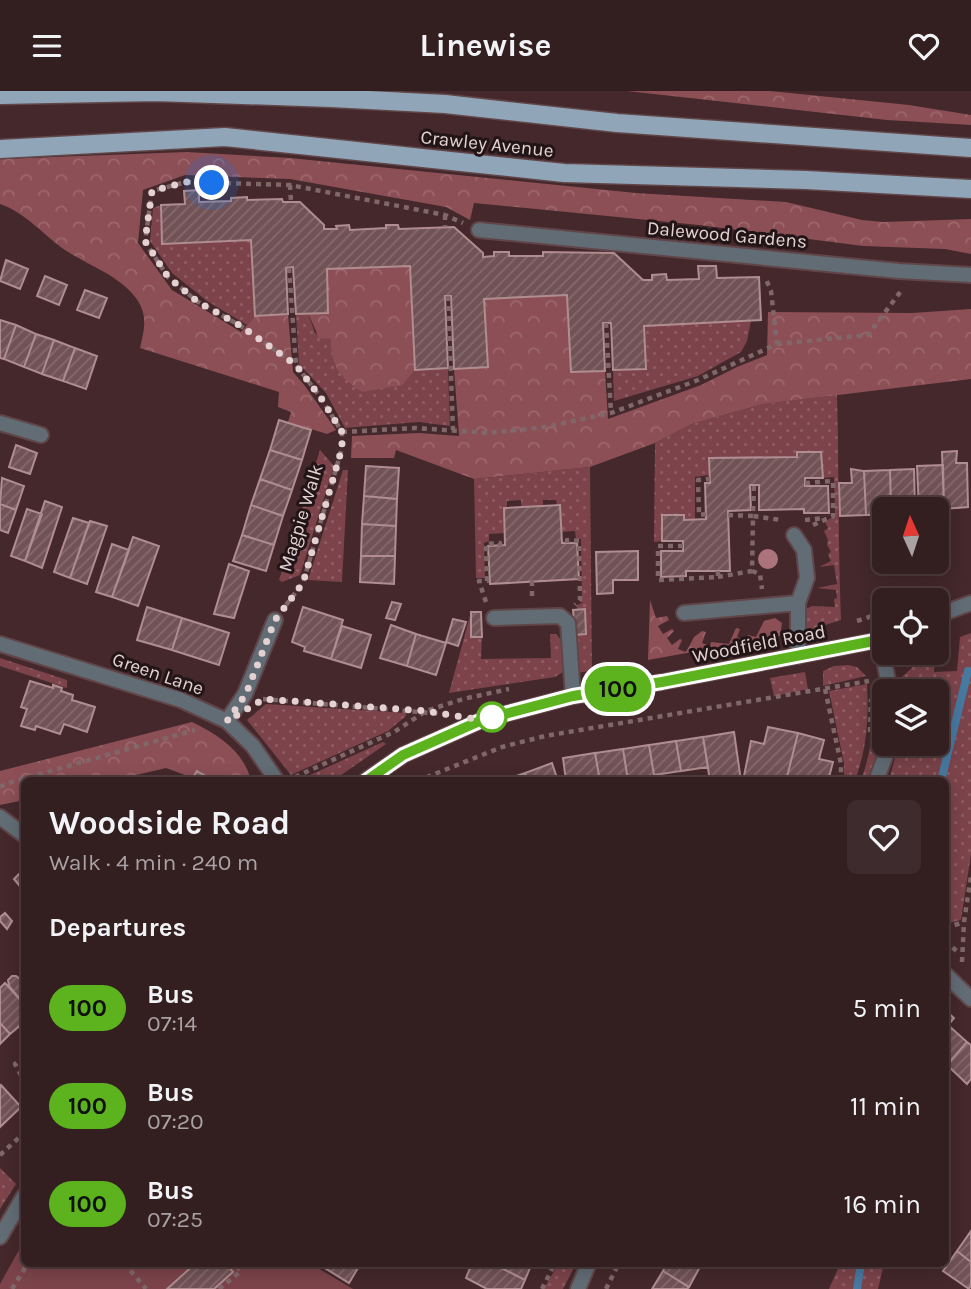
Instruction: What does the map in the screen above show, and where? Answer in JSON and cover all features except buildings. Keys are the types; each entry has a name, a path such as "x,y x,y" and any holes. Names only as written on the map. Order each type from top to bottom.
{"main road":[{"name":"Crawley Avenue","path":"0,95 156,92 417,103 617,123 971,148"},
{"name":"Crawley Avenue","path":"0,149 225,137 564,173 806,180 971,189"}],"street":[{"path":"334,91 417,103"},
{"name":"Dalewood Gardens","path":"479,230 915,272 971,275"},
{"path":"0,422 41,435"},
{"path":"794,535 804,549 807,578 798,603 798,656"},
{"path":"684,613 798,603"},
{"path":"949,611 971,603"},
{"path":"494,618 560,616 568,623 573,696"},
{"path":"227,721 246,694 275,620"},
{"name":"Woodfield Road","path":"371,777 403,755 482,720 573,696 872,641"},
{"name":"Green Lane","path":"0,644 181,700 227,721 253,746 274,777"},
{"path":"878,777 885,756"},
{"path":"0,817 21,833"},
{"path":"949,978 969,997"},
{"path":"0,1237 21,1201"},
{"path":"578,1289 587,1267"}],"path":[{"path":"479,230 445,215 290,185 186,182 152,191 145,241 168,277 198,302 241,326 296,365 342,432 416,428 488,433 545,427 611,413 698,380 777,344 868,335 915,272"},
{"path":"290,185 291,202"},
{"path":"445,215 445,227"},
{"path":"757,257 771,291 777,344"},
{"path":"289,268 296,365"},
{"path":"447,296 453,430"},
{"path":"606,323 611,413"},
{"name":"Magpie Walk","path":"275,620 303,583 342,448 342,432"},
{"path":"706,514 699,515 698,480 710,479"},
{"path":"729,515 787,521 794,535 833,516 832,481 805,483"},
{"path":"683,546 659,546 658,580 752,571 754,485"},
{"path":"564,620 580,600 579,541 567,540 568,543"},
{"path":"494,618 478,584 479,580 487,580 486,544 500,543 500,546"},
{"path":"427,777 502,747 545,736 870,681 872,713 869,737"},
{"path":"825,689 841,764 841,777"},
{"path":"29,777 227,721 264,699 426,711 482,720"},
{"path":"297,777 394,732 426,711"},
{"path":"0,787 21,779"},
{"path":"969,997 961,955 971,876"},
{"path":"949,927 964,922"},
{"path":"949,944 961,955"},
{"path":"21,1059 15,1065 21,1076"},
{"path":"0,1155 21,1136"},
{"path":"12,1289 26,1267"},
{"path":"127,1267 146,1289"},
{"path":"219,1289 241,1271 238,1267"},
{"path":"542,1289 553,1267"},
{"path":"606,1289 617,1267"}],"shaded area":[{"path":"161,205 163,244 251,240 255,316 247,325 207,301 172,273 150,241 153,208"},
{"path":"308,313 315,333 331,339 403,385 415,370 448,368 450,426 419,422 345,428 326,393 299,364 296,314"},
{"path":"751,321 747,341 741,352 698,376 614,401 613,370 646,368 644,326"},
{"path":"837,395 841,620 803,632 802,611 812,606 835,607 834,599 837,598 836,590 817,588 837,584 834,565 819,567 831,561 824,531 828,528 825,522 835,515 834,477 823,478 797,457 710,458 710,475 695,477 695,519 684,520 684,515 662,515 662,541 654,542 655,443 692,424 763,404"},
{"path":"320,450 334,466 300,575 282,582 279,580"},
{"path":"590,467 592,671 575,673 575,635 586,634 585,610 577,609 577,605 582,603 581,539 576,539 575,531 561,532 560,505 557,505 556,500 543,500 543,506 521,507 521,500 507,501 507,508 504,508 505,533 489,534 489,541 484,543 485,578 476,578 474,479"},
{"path":"343,470 348,470 342,582 308,580"},
{"path":"471,612 471,637 482,637 481,659 551,658 550,634 556,634 564,643 563,672 555,677 449,693"},
{"path":"971,633 971,854 961,920 949,923 949,777 890,777 896,756 949,756 949,679 901,678 915,665 934,665 934,672 957,671 960,637"},
{"path":"0,658 67,680 67,688 0,666"},
{"path":"834,666 857,667 866,676 823,686 823,671"},
{"path":"805,672 808,689 774,696 770,678"},
{"path":"867,684 865,745 856,777 844,777 844,763 829,691"},
{"path":"266,704 406,713 406,716 388,731 291,775 247,720"},
{"path":"872,732 872,756 876,756 869,777 862,777 865,768"},
{"path":"383,742 386,744 338,777 306,777"},
{"path":"0,1168 16,1184 0,1209"},
{"path":"21,1246 21,1267 316,1267 353,1289 0,1289 0,1284"},
{"path":"556,1267 574,1267 563,1289 544,1289"},
{"path":"839,1267 883,1267 878,1289 829,1289"}],"green space":[{"path":"627,91 770,91 909,105 971,115 971,125 887,120"},
{"path":"187,152 290,158 636,193 786,202 862,220 883,222 971,219 971,254 945,249 863,246 699,225 474,203 470,220 446,207 290,179 185,175 143,190 138,243 172,290 241,332 255,316 288,314 293,372 336,430 327,434 288,422 291,412 278,407 279,392 140,348 144,318 138,301 131,292 113,277 62,248 17,212 0,204 0,159"},
{"path":"410,266 415,370 403,385 362,392 338,370 331,339 319,338 308,313 328,312 327,269"},
{"path":"567,295 571,372 605,371 608,419 701,385 767,355 768,312 912,313 971,309 971,379 763,404 692,424 655,443 590,467 474,479 396,450 394,458 351,458 352,436 419,433 459,436 454,369 488,367 484,299"},
{"path":"650,600 656,618 667,616 669,620 658,626 663,634 672,629 674,631 667,638 672,645 682,640 678,649 686,652 694,637 702,631 706,632 702,643 710,646 711,642 729,644 736,628 740,629 737,637 745,641 748,635 756,637 764,621 775,618 782,623 780,636 648,660"},
{"path":"192,722 229,745 242,761 250,777 208,777 197,771 194,777 190,777 166,768 128,777 21,777 21,801 0,805 0,771"}],"waterway":[{"path":"942,777 968,671"},
{"path":"857,1289 860,1267"}],"bus line":[{"name":"100","path":"372,777 403,755 482,720 573,696 662,682 872,642"}],"route":[{"path":"212,183 186,182 152,191 145,241 168,277 198,302 241,326 296,365 342,432 342,448 303,583 275,620 246,694 227,721 264,699 426,711 482,720 492,717"}]}
